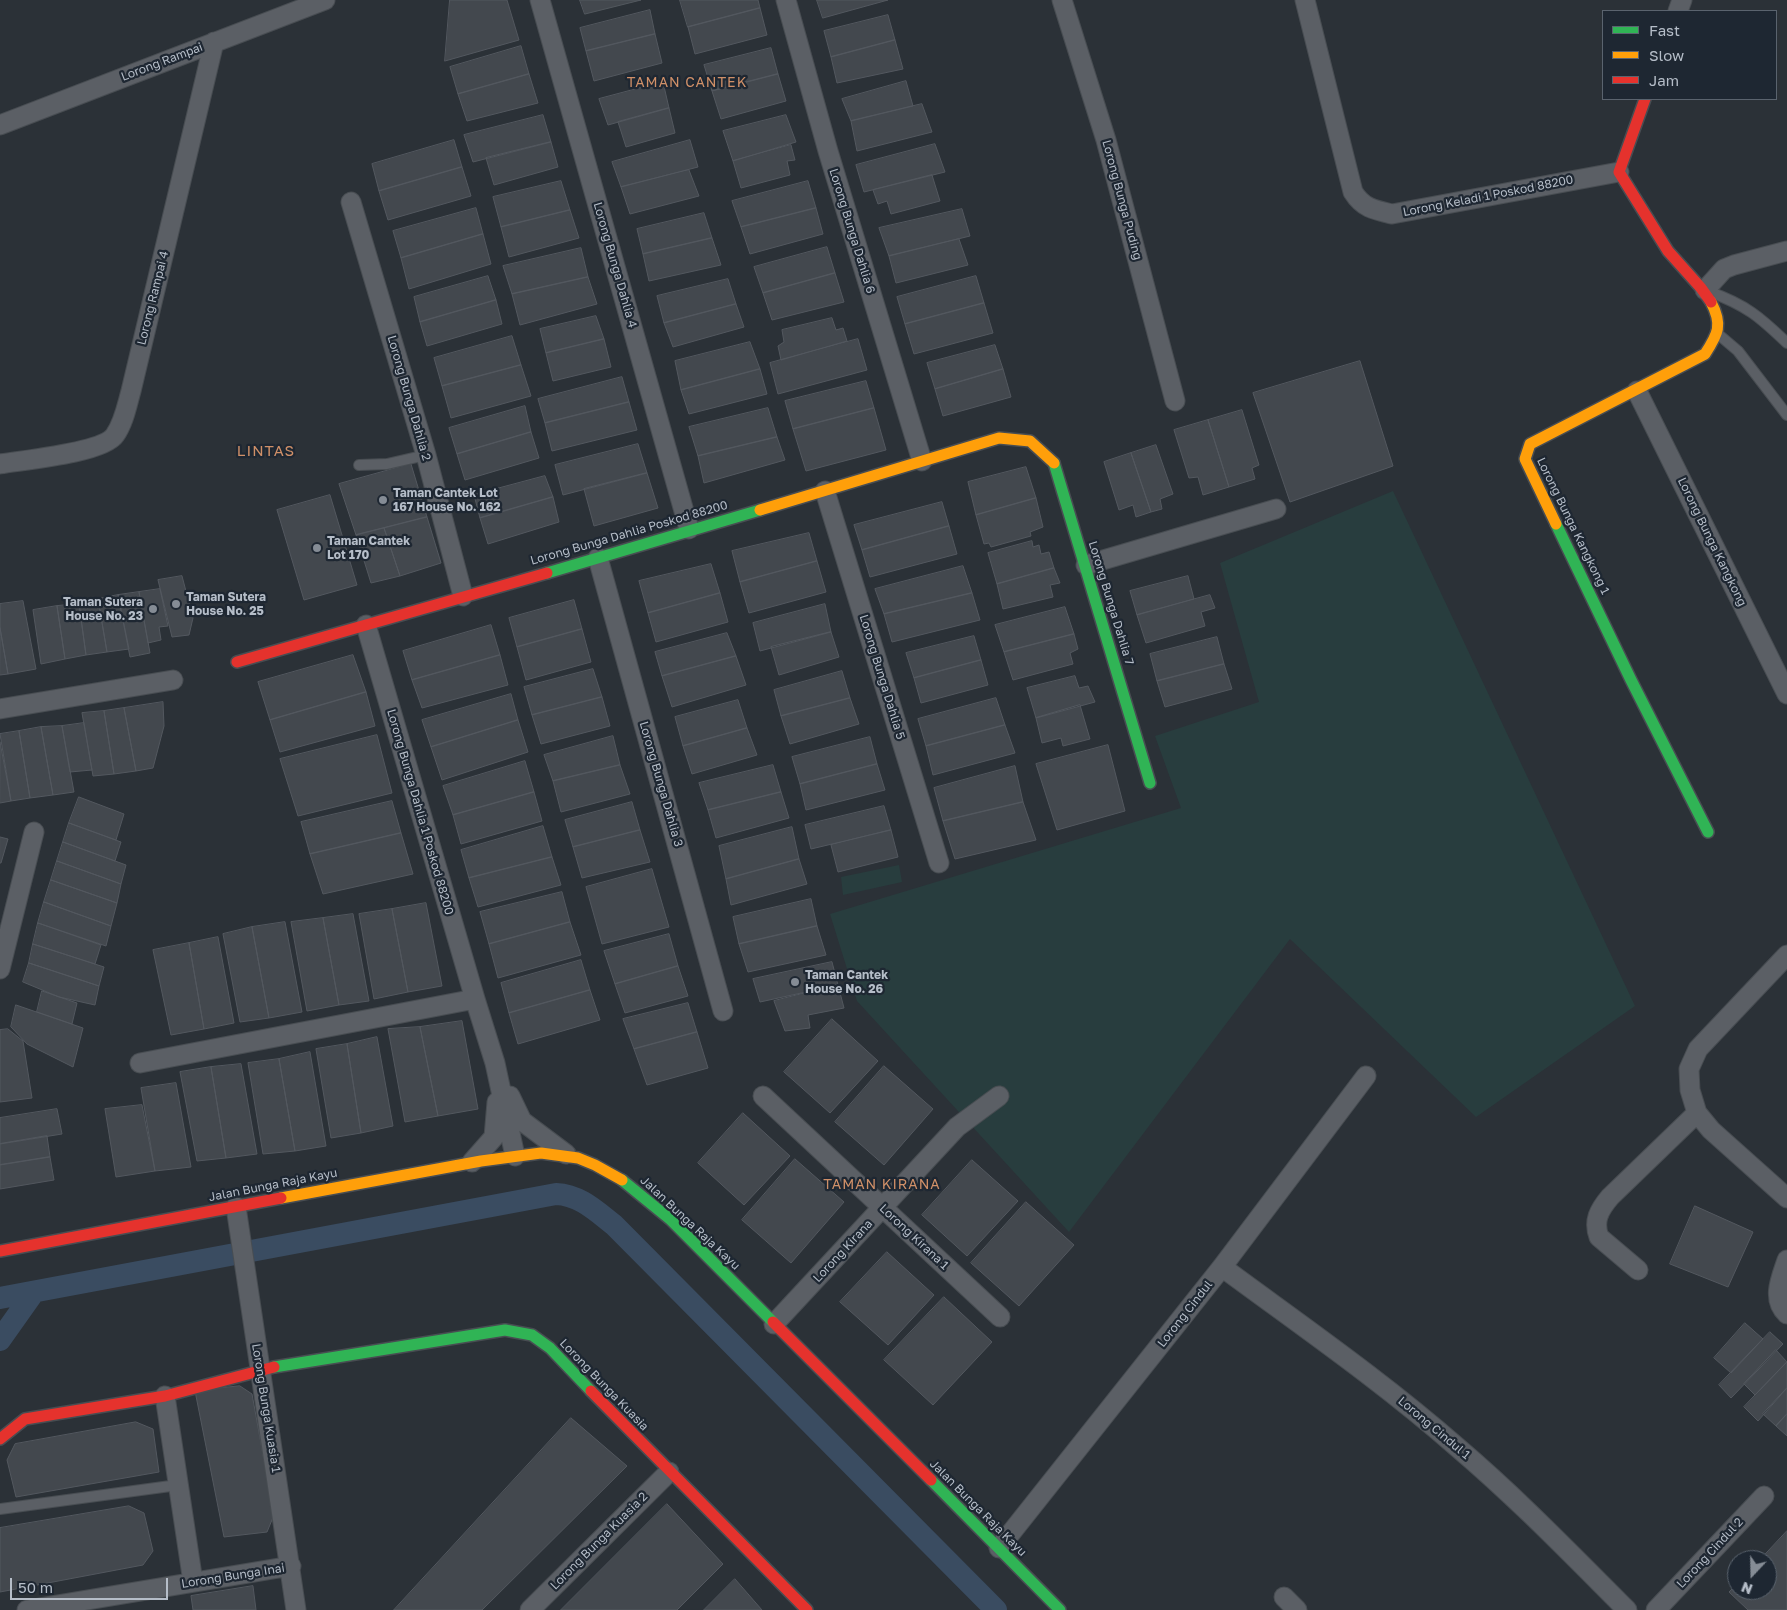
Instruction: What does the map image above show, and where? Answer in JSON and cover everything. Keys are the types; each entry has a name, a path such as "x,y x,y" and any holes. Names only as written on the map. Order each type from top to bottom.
{"street":[{"name":"Lorong Rampai","path":"0,125 325,0"},
{"name":"Lorong Bunga Dahlia 4","path":"540,0 689,529"},
{"name":"Lorong Bunga Dahlia 6","path":"786,0 828,151 922,461"},
{"name":"Lorong Bunga Puding","path":"1062,0 1106,140 1176,401"},
{"name":"Lorong Keladi 1 Poskod 88200","path":"1305,0 1353,192 1359,202 1370,209 1392,214 1619,172"},
{"name":"Lorong Rampai 4","path":"0,464 79,451 98,446 115,436 131,391 214,42"},
{"path":"1645,100 1619,172 1669,252 1705,290 1715,311 1718,334"},
{"name":"Lorong Bunga Dahlia 2","path":"351,202 426,455 464,596"},
{"path":"1705,290 1724,269 1787,251"},
{"name":"Lorong Bunga Kangkong 1","path":"1708,832 1631,680 1525,459 1526,450 1530,444 1705,354 1713,345 1718,334"},
{"name":"Lorong Bunga Kangkong","path":"1637,390 1787,694"},
{"name":"Lorong Bunga Dahlia Poskod 88200","path":"238,662 598,558 689,529 998,438 1030,441"},
{"name":"Lorong Bunga Dahlia 7","path":"1030,441 1055,464 1150,782"},
{"name":"Lorong Bunga Dahlia 5","path":"825,490 939,863"},
{"path":"1086,565 1276,509"},
{"name":"Lorong Bunga Dahlia 3","path":"598,558 724,1011"},
{"name":"Lorong Bunga Dahlia 1 Poskod 88200","path":"366,625 474,999 495,1063"},
{"path":"0,709 173,680"},
{"path":"0,969 34,832"},
{"path":"1787,955 1698,1049 1689,1069 1690,1090 1697,1113 1710,1130 1787,1198"},
{"path":"140,1063 474,999"},
{"path":"495,1063 522,1121 566,1155"},
{"path":"495,1063 516,1156"},
{"path":"472,1162 494,1137 498,1115 495,1063"},
{"name":"Lorong Cindul","path":"999,1548 1222,1268 1366,1076"},
{"name":"Lorong Kirana 1","path":"763,1096 1000,1317"},
{"name":"Lorong Kirana","path":"774,1324 957,1127 999,1096"},
{"path":"1638,1270 1599,1237 1596,1229 1597,1218 1601,1208 1610,1197 1697,1113"},
{"name":"Jalan Bunga Raja Kayu","path":"0,1251 472,1162 543,1153 566,1155 614,1174 641,1193 1060,1610"},
{"name":"Lorong Bunga Kuasia 1","path":"236,1207 246,1268 258,1370 291,1566 296,1610"},
{"path":"1787,1260 1778,1287 1778,1299 1787,1314"},
{"name":"Lorong Cindul 1","path":"1222,1268 1381,1384 1458,1447 1528,1510 1627,1610"},
{"name":"Lorong Bunga Kuasia","path":"0,1439 25,1419 165,1396 258,1370 505,1330 532,1335 550,1348 669,1472 808,1610"},
{"path":"165,1396 193,1582"},
{"name":"Lorong Bunga Kuasia 2","path":"530,1610 669,1472"},
{"name":"Lorong Cindul 2","path":"1656,1610 1764,1496"},
{"name":"Lorong Bunga Inai","path":"26,1610 67,1606 291,1566"}],"lane":[{"path":"1705,290 1737,302 1752,311 1787,343"},
{"path":"1718,334 1738,351 1787,415"},
{"path":"359,465 387,464 426,455"},
{"path":"0,1509 178,1485"}],"green space":[{"path":"1393,491 1635,1006 1476,1117 1290,939 1069,1232 857,1001 830,914 1181,808 1155,736 1259,702 1220,563"},
{"path":"899,865 902,882 843,895 841,877"}],"building":[{"path":"450,0 507,0 519,40 445,61"},
{"path":"580,0 641,0 585,14"},
{"path":"680,0 758,0 760,8 688,27"},
{"path":"817,0 888,0 823,18"},
{"path":"760,8 767,35 695,54 688,27"},
{"path":"650,10 655,34 586,51 580,28"},
{"path":"888,15 895,40 831,57 824,31"},
{"path":"655,34 662,63 594,81 586,51"},
{"path":"895,40 903,69 837,83 831,57"},
{"path":"521,46 529,74 458,94 450,67"},
{"path":"771,48 778,74 712,91 704,65"},
{"path":"529,74 538,103 467,121 458,94"},
{"path":"778,74 786,101 721,119 712,91"},
{"path":"906,81 913,106 851,121 842,99"},
{"path":"663,82 669,108 608,125 599,99"},
{"path":"922,104 932,132 857,151 851,121"},
{"path":"669,108 675,133 626,147 618,122"},
{"path":"543,115 551,142 473,162 464,135"},
{"path":"786,115 796,142 733,161 723,131"},
{"path":"454,140 462,167 379,191 372,164"},
{"path":"690,140 698,167 621,187 612,162"},
{"path":"551,142 558,167 494,185 486,158"},
{"path":"935,144 945,172 864,192 856,165"},
{"path":"791,145 795,160 787,161 790,175 741,188 733,161"},
{"path":"462,167 471,196 388,220 379,191"},
{"path":"689,170 699,196 630,214 621,187"},
{"path":"932,175 940,201 891,214 887,201 878,204 873,190"},
{"path":"561,181 570,210 501,227 493,197"},
{"path":"808,181 816,208 741,227 732,201"},
{"path":"476,208 483,234 401,258 393,231"},
{"path":"816,208 823,234 750,254 741,227"},
{"path":"962,209 970,236 889,256 879,228"},
{"path":"570,210 579,238 509,257 501,227"},
{"path":"704,213 712,238 643,254 637,229"},
{"path":"483,234 491,264 409,289 401,258"},
{"path":"712,238 721,265 649,281 643,254"},
{"path":"959,239 968,265 896,283 889,256"},
{"path":"827,247 835,273 763,293 754,267"},
{"path":"581,248 588,277 512,294 503,266"},
{"path":"835,273 844,302 772,320 763,293"},
{"path":"488,276 496,300 420,322 414,297"},
{"path":"976,276 984,303 905,324 897,297"},
{"path":"588,277 597,304 520,325 512,294"},
{"path":"728,279 736,304 664,323 657,296"},
{"path":"496,300 502,324 427,346 420,322"},
{"path":"984,303 993,333 914,354 905,324"},
{"path":"736,304 744,327 673,347 664,323"},
{"path":"596,316 604,339 546,353 540,329"},
{"path":"832,318 836,330 843,328 847,341 781,360 778,346 784,342 782,330"},
{"path":"512,336 521,365 442,386 434,358"},
{"path":"604,339 611,367 553,381 546,353"},
{"path":"858,339 867,370 778,394 770,363"},
{"path":"750,342 760,369 681,390 675,361"},
{"path":"995,345 1003,369 935,389 927,363"},
{"path":"1360,361 1393,466 1290,502 1253,393"},
{"path":"521,365 531,396 451,418 442,386"},
{"path":"760,369 767,394 689,414 681,390"},
{"path":"1003,369 1011,397 943,416 935,389"},
{"path":"622,377 629,402 545,423 538,399"},
{"path":"866,381 874,408 793,429 785,401"},
{"path":"629,402 637,430 552,451 545,423"},
{"path":"525,406 531,432 457,454 449,428"},
{"path":"768,408 777,437 698,456 689,427"},
{"path":"874,408 886,450 806,471 793,429"},
{"path":"1242,410 1259,465 1252,468 1255,479 1229,487 1208,420"},
{"path":"1208,420 1229,487 1203,495 1198,477 1189,478 1174,430"},
{"path":"531,432 539,458 465,480 457,454"},
{"path":"777,437 785,460 704,483 698,456"},
{"path":"638,444 647,473 563,495 555,465"},
{"path":"1156,445 1173,494 1160,499 1162,509 1151,512 1131,453"},
{"path":"1131,453 1151,512 1136,517 1133,505 1119,510 1104,462"},
{"name":"Taman Cantek Lot 167 House No. 162","path":"411,464 427,517 356,535 339,484"},
{"path":"1026,467 1036,498 976,515 968,482"},
{"path":"647,473 658,508 594,526 584,489"},
{"path":"545,476 553,497 480,518 474,495"},
{"name":"Taman Cantek Lot 170","path":"330,495 357,585 304,600 277,510"},
{"path":"553,497 559,522 488,544 480,518"},
{"path":"1036,498 1043,527 1030,532 1031,536 991,547 989,543 984,544 976,515"},
{"path":"942,502 949,526 862,550 854,525"},
{"path":"427,517 441,563 400,576 384,528"},
{"path":"949,526 957,554 870,577 862,550"},
{"path":"384,528 400,576 371,583 356,535"},
{"path":"809,533 817,561 740,582 732,551"},
{"path":"1032,541 1033,547 1039,545 1041,554 1049,552 1054,568 997,584 988,553"},
{"path":"817,561 826,592 749,613 740,582"},
{"path":"711,564 720,593 648,613 639,581"},
{"path":"963,566 972,593 884,614 875,589"},
{"path":"1054,568 1060,583 1050,585 1053,597 1003,609 997,584"},
{"name":"Taman Sutera House No. 25","path":"182,576 193,618 189,635 172,637 158,580"},
{"path":"1188,576 1194,599 1137,615 1130,591"},
{"name":"Taman Sutera House No. 23","path":"160,589 168,626 159,627 161,640 148,643 139,592"},
{"path":"139,592 150,653 130,657 118,595"},
{"path":"720,593 728,622 656,642 648,613"},
{"path":"972,593 980,620 892,642 884,614"},
{"path":"118,595 129,649 107,652 98,599"},
{"path":"1210,595 1215,608 1201,612 1205,626 1146,643 1137,615"},
{"path":"98,599 107,652 86,655 79,604"},
{"path":"574,600 582,629 517,647 509,618"},
{"path":"23,601 36,669 8,674 0,628 0,604"},
{"path":"79,604 86,655 65,659 57,606"},
{"path":"825,604 831,632 760,651 753,623"},
{"path":"57,606 65,659 41,664 33,610"},
{"path":"1065,607 1074,634 1004,652 995,625"},
{"path":"491,625 500,655 412,680 403,651"},
{"path":"0,628 8,674 0,675"},
{"path":"582,629 591,662 526,680 517,647"},
{"path":"831,632 839,657 779,675 771,647"},
{"path":"727,633 736,656 662,676 655,652"},
{"path":"1074,634 1078,649 1070,653 1073,664 1013,680 1004,652"},
{"path":"974,636 981,660 914,678 906,653"},
{"path":"1217,637 1224,664 1157,681 1150,654"},
{"path":"353,655 366,692 270,720 258,682"},
{"path":"500,655 508,685 422,708 412,680"},
{"path":"736,656 746,685 672,707 662,676"},
{"path":"981,660 988,685 921,703 914,678"},
{"path":"1224,664 1232,689 1165,707 1157,681"},
{"path":"593,669 602,697 532,715 524,687"},
{"path":"842,671 850,698 781,716 774,690"},
{"path":"1075,676 1079,688 1088,686 1095,702 1036,718 1027,688"},
{"path":"366,692 375,726 280,752 270,720"},
{"path":"511,694 518,720 431,747 422,720"},
{"path":"602,697 610,726 541,744 532,715"},
{"path":"850,698 859,724 790,744 781,716"},
{"path":"996,698 1005,725 926,746 918,719"},
{"path":"738,700 747,728 683,746 675,717"},
{"path":"163,702 164,726 153,768 136,771 124,708"},
{"path":"1080,705 1090,739 1063,746 1061,738 1042,743 1036,718"},
{"path":"124,708 136,771 114,774 104,711"},
{"path":"104,711 114,774 93,776 82,713"},
{"path":"518,720 528,752 442,780 431,747"},
{"path":"84,723 92,770 70,772 62,726"},
{"path":"1005,725 1015,753 933,775 926,746"},
{"path":"62,726 74,792 53,795 41,727"},
{"path":"41,727 53,795 30,798 19,731"},
{"path":"747,728 757,755 692,774 683,746"},
{"path":"19,731 30,798 11,801 0,734"},
{"path":"377,735 392,793 298,816 280,759"},
{"path":"613,736 620,765 553,781 544,755"},
{"path":"870,737 877,764 800,784 792,757"},
{"path":"0,742 11,801 0,803"},
{"path":"1108,745 1125,811 1057,830 1036,764"},
{"path":"525,761 534,792 453,815 443,786"},
{"path":"877,764 885,790 806,810 800,784"},
{"path":"620,765 630,794 561,812 553,781"},
{"path":"773,765 781,792 708,810 699,783"},
{"path":"1015,766 1023,802 943,821 934,788"},
{"path":"534,792 542,821 461,844 453,815"},
{"path":"781,792 789,818 716,838 708,810"},
{"path":"79,797 124,814 116,840 69,823"},
{"path":"392,801 401,833 310,854 301,822"},
{"path":"632,802 640,830 573,847 565,820"},
{"path":"1023,802 1036,840 955,859 943,821"},
{"path":"884,806 891,830 811,849 805,825"},
{"path":"69,823 121,842 115,861 63,842"},
{"path":"543,826 552,857 469,878 461,850"},
{"path":"792,827 799,859 726,879 719,846"},
{"path":"640,830 650,862 582,878 573,847"},
{"path":"891,830 898,857 838,872 831,845"},
{"path":"401,833 413,874 323,894 310,854"},
{"path":"0,837 8,839 1,863 0,863"},
{"path":"63,842 126,865 121,884 57,861"},
{"path":"552,857 561,885 478,907 469,878"},
{"path":"799,859 807,884 731,905 726,879"},
{"path":"57,861 121,884 117,903 51,880"},
{"path":"652,869 669,927 602,944 586,887"},
{"path":"51,880 117,903 111,926 44,902"},
{"path":"562,892 570,922 489,944 480,912"},
{"path":"811,899 817,926 739,944 733,917"},
{"path":"44,902 111,926 106,946 38,923"},
{"path":"426,903 442,986 408,992 392,909"},
{"path":"392,909 408,992 374,999 359,914"},
{"path":"353,914 369,1001 339,1005 323,918"},
{"path":"323,918 339,1005 307,1011 291,922"},
{"path":"285,922 302,1012 269,1018 252,927"},
{"path":"570,922 581,955 498,978 489,944"},
{"path":"38,923 101,945 95,964 33,944"},
{"path":"817,926 826,955 748,972 739,944"},
{"path":"252,927 269,1018 240,1022 223,934"},
{"path":"669,934 678,966 615,984 604,951"},
{"path":"218,937 234,1023 204,1029 189,943"},
{"path":"189,943 204,1029 171,1035 153,950"},
{"path":"33,944 104,967 99,986 29,963"},
{"path":"581,960 590,990 509,1013 501,983"},
{"name":"Taman Cantek House No. 26","path":"832,962 838,985 760,1002 753,979"},
{"path":"29,963 99,986 95,1005 59,997 23,982"},
{"path":"678,966 688,996 625,1013 615,984"},
{"path":"838,985 844,1008 808,1015 810,1028 785,1031 774,1001"},
{"path":"590,990 600,1020 518,1044 509,1013"},
{"path":"42,991 77,1003 72,1024 37,1012"},
{"path":"688,1003 697,1032 634,1049 623,1019"},
{"path":"16,1005 83,1028 73,1067 27,1044 11,1027"},
{"path":"832,1019 878,1061 830,1113 784,1072"},
{"path":"462,1021 478,1109 438,1116 420,1027"},
{"path":"420,1027 438,1116 405,1122 388,1029"},
{"path":"8,1029 23,1041 32,1098 0,1102 0,1030"},
{"path":"697,1032 708,1068 647,1085 634,1049"},
{"path":"377,1037 393,1126 361,1133 347,1044"},
{"path":"347,1044 361,1133 331,1138 316,1049"},
{"path":"310,1052 326,1146 295,1151 279,1059"},
{"path":"279,1059 295,1151 263,1154 248,1063"},
{"path":"241,1064 257,1154 226,1158 211,1067"},
{"path":"884,1066 933,1109 884,1165 835,1122"},
{"path":"211,1067 226,1158 197,1161 180,1072"},
{"path":"176,1083 191,1167 155,1171 141,1088"},
{"path":"142,1105 155,1171 116,1177 105,1109"},
{"path":"57,1109 62,1134 0,1144 0,1118"},
{"path":"743,1113 790,1156 744,1205 698,1163"},
{"path":"47,1136 50,1157 0,1165 0,1144"},
{"path":"50,1157 54,1180 0,1189 0,1165"},
{"path":"795,1159 844,1202 791,1263 742,1220"},
{"path":"972,1160 1018,1201 967,1256 922,1215"},
{"path":"1026,1202 1074,1245 1019,1306 971,1263"},
{"path":"1695,1206 1753,1232 1728,1287 1670,1264"},
{"path":"887,1252 934,1295 888,1345 840,1302"},
{"path":"944,1297 992,1342 933,1405 884,1360"},
{"path":"1745,1323 1763,1339 1731,1373 1714,1358"},
{"path":"1770,1332 1783,1344 1731,1398 1719,1385"},
{"path":"1776,1350 1787,1362 1755,1395 1744,1384"},
{"path":"1787,1362 1787,1388 1758,1421 1744,1407"},
{"path":"240,1386 252,1394 274,1515 267,1532 224,1537 195,1391"},
{"path":"1787,1388 1787,1414 1776,1426 1763,1414"},
{"path":"1787,1414 1787,1436 1776,1426"},
{"path":"571,1418 627,1466 482,1610 394,1610"},
{"path":"136,1422 153,1429 159,1472 16,1497 7,1460 15,1444"},
{"path":"667,1504 723,1564 677,1610 561,1610"},
{"path":"129,1506 144,1513 153,1551 143,1565 0,1592 0,1528"},
{"path":"1787,1531 1787,1610 1748,1610 1737,1600 1777,1600 1777,1550 1769,1550"},
{"path":"735,1579 762,1610 704,1610"},
{"path":"253,1586 256,1610 193,1610 191,1596"}],"waterway":[{"path":"0,1298 556,1194 573,1197 594,1209 614,1225 996,1610"},
{"path":"0,1340 34,1292"}],"traffic: fast":[{"path":"1054,463 1150,783"},
{"path":"547,573 760,510"},
{"path":"1556,524 1631,680 1708,832"},
{"path":"622,1180 671,1220 773,1322"},
{"path":"274,1367 505,1330 532,1335 550,1348 591,1391"},
{"path":"931,1480 1060,1610"}],"traffic: slow":[{"path":"1556,524 1525,459 1530,444 1705,354 1716,335 1718,323 1711,302"},
{"path":"760,510 999,438 1030,441 1054,463"},
{"path":"281,1198 481,1161 541,1153 578,1158 622,1180"}],"traffic: jam":[{"path":"1645,100 1619,172 1668,251 1711,302"},
{"path":"237,662 547,573"},
{"path":"0,1251 281,1198"},
{"path":"773,1322 931,1480"},
{"path":"0,1439 25,1419 165,1396 274,1367"},
{"path":"591,1391 807,1610"}],"place":[{"name":"Taman Cantek Lot 167 House No. 162","path":"383,500"},
{"name":"Taman Cantek Lot 170","path":"317,548"},
{"name":"Taman Sutera House No. 25","path":"176,604"},
{"name":"Taman Sutera House No. 23","path":"153,609"},
{"name":"Taman Cantek House No. 26","path":"795,982"}],"district":[{"name":"TAMAN CANTEK","path":"687,83"},
{"name":"LINTAS","path":"266,451"},
{"name":"TAMAN KIRANA","path":"882,1185"}]}
